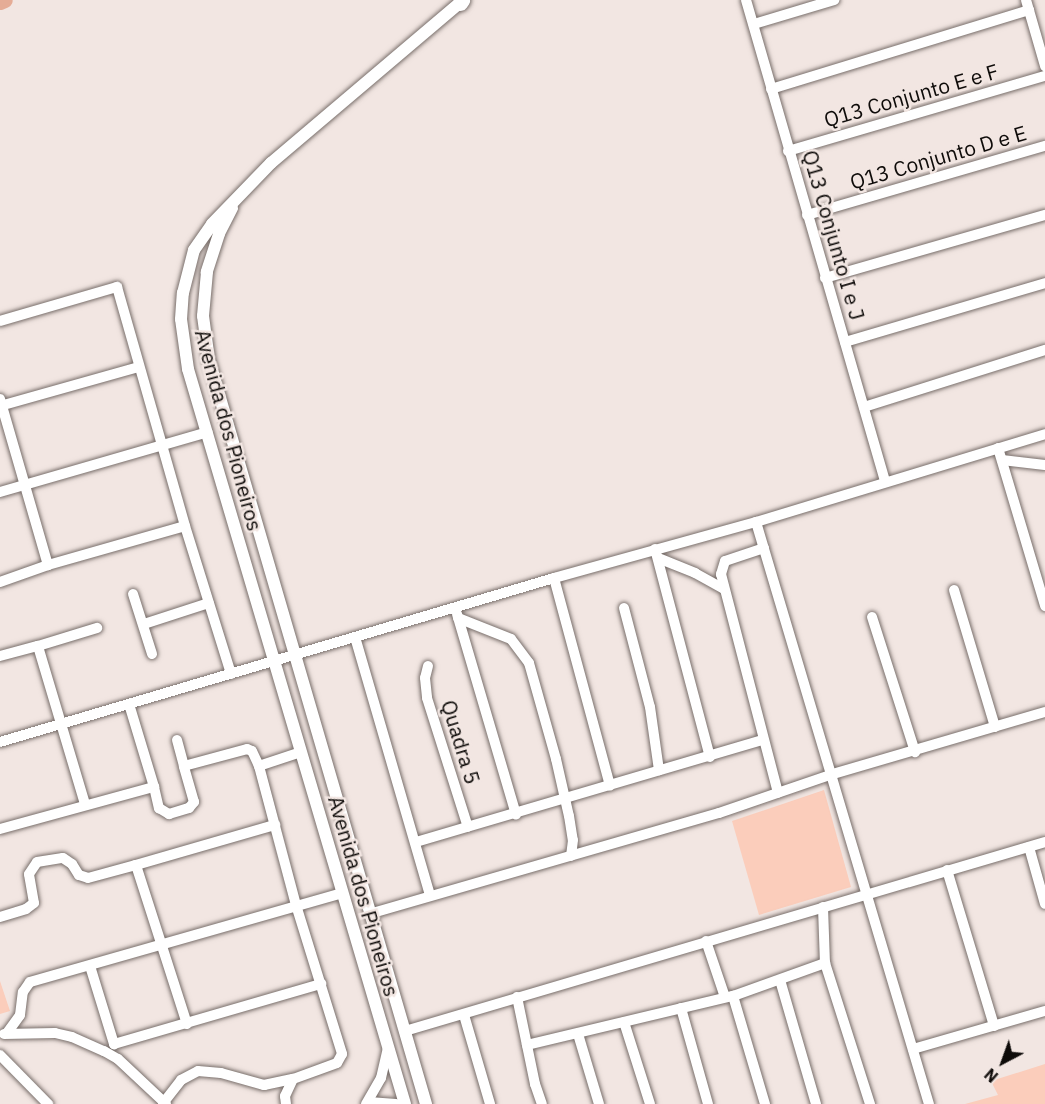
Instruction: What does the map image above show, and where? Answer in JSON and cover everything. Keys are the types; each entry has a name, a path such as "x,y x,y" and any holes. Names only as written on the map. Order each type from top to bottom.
{"main road":[{"path":"237,199 271,163 462,1"},
{"name":"Avenida dos Pioneiros","path":"237,199 219,234 207,272 203,316 209,360 333,793 425,1100"},
{"name":"Avenida dos Pioneiros","path":"237,199 212,224 195,250 183,293 181,319 188,369 388,1047 401,1101"},
{"path":"181,319 190,314 203,316"},
{"path":"238,543 246,537 260,538"},
{"path":"315,801 323,801 333,793"},
{"path":"319,814 339,811"},
{"path":"401,1101 410,1088 417,1089 425,1100"}],"street":[{"name":"Q13 Conjunto I e J","path":"746,0 885,481"},
{"path":"754,24 834,0"},
{"path":"771,89 1027,5 1045,66"},
{"name":"Q13 Conjunto E e F","path":"788,151 1045,76"},
{"name":"Q13 Conjunto D e E","path":"807,215 1045,146"},
{"path":"825,278 1045,214"},
{"path":"845,342 1045,283"},
{"path":"0,321 117,287 185,526 231,674"},
{"path":"864,407 1045,350"},
{"path":"48,565 0,403 139,367"},
{"path":"0,492 207,432"},
{"path":"0,742 355,638 457,613 554,578 656,554 885,481 1045,434"},
{"path":"998,448 1045,606"},
{"path":"1002,460 1045,465"},
{"path":"756,522 833,774 929,1104"},
{"path":"0,582 48,565 185,526"},
{"path":"764,548 746,552 725,561 721,574 762,740 778,794"},
{"path":"656,554 724,589"},
{"path":"656,554 710,757"},
{"path":"554,578 610,786"},
{"path":"954,590 995,727"},
{"path":"133,594 152,654"},
{"path":"144,624 209,603"},
{"path":"624,608 651,707 659,770"},
{"path":"457,613 511,639 524,653 551,741 573,840 571,856"},
{"path":"457,613 516,814"},
{"path":"872,618 915,752"},
{"path":"0,656 97,628"},
{"path":"355,638 430,895"},
{"path":"38,646 59,724 85,804"},
{"name":"Quadra 5","path":"428,666 425,678 427,698 468,827"},
{"path":"129,704 162,812 169,814 189,808 194,798 177,740"},
{"path":"369,914 571,856 778,794 833,774 915,752 1045,712"},
{"path":"416,842 762,740"},
{"path":"3,1034 55,1034 72,1037 118,1059 164,1103 181,1080 198,1071 221,1073 264,1085 337,1063 342,1058 296,904 259,766 252,751 247,748 184,766"},
{"path":"259,766 301,752"},
{"path":"0,829 154,787"},
{"path":"0,916 26,909 34,903 29,874 37,862 63,858 72,864 79,875 88,878 275,825"},
{"path":"405,1031 706,940 1045,842"},
{"path":"1029,847 1045,904"},
{"path":"136,865 160,946 187,1024"},
{"path":"946,870 994,1026"},
{"path":"3,1034 20,1015 23,992 30,982 160,946 296,904 342,893"},
{"path":"823,907 825,963 870,1104"},
{"path":"706,940 729,996 765,1104"},
{"path":"528,1045 729,996 825,963"},
{"path":"90,966 118,1059"},
{"path":"780,980 816,1104"},
{"path":"114,1044 321,984"},
{"path":"517,997 542,1104"},
{"path":"681,1008 708,1104"},
{"path":"913,1049 1045,1011"},
{"path":"464,1015 490,1104"},
{"path":"624,1022 650,1104"},
{"path":"578,1034 599,1104"},
{"path":"368,1103 381,1078 388,1047"},
{"path":"0,1055 48,1104"},
{"path":"286,1104 285,1096 293,1078"},
{"path":"368,1103 401,1101"}],"shaded area":[{"path":"824,790 851,887 759,915 732,821"},
{"path":"0,981 10,1011 0,1014"},
{"path":"1045,1064 1045,1104 965,1104 998,1095 991,1081"}],"waterway":[{"path":"0,2 5,0"}]}
